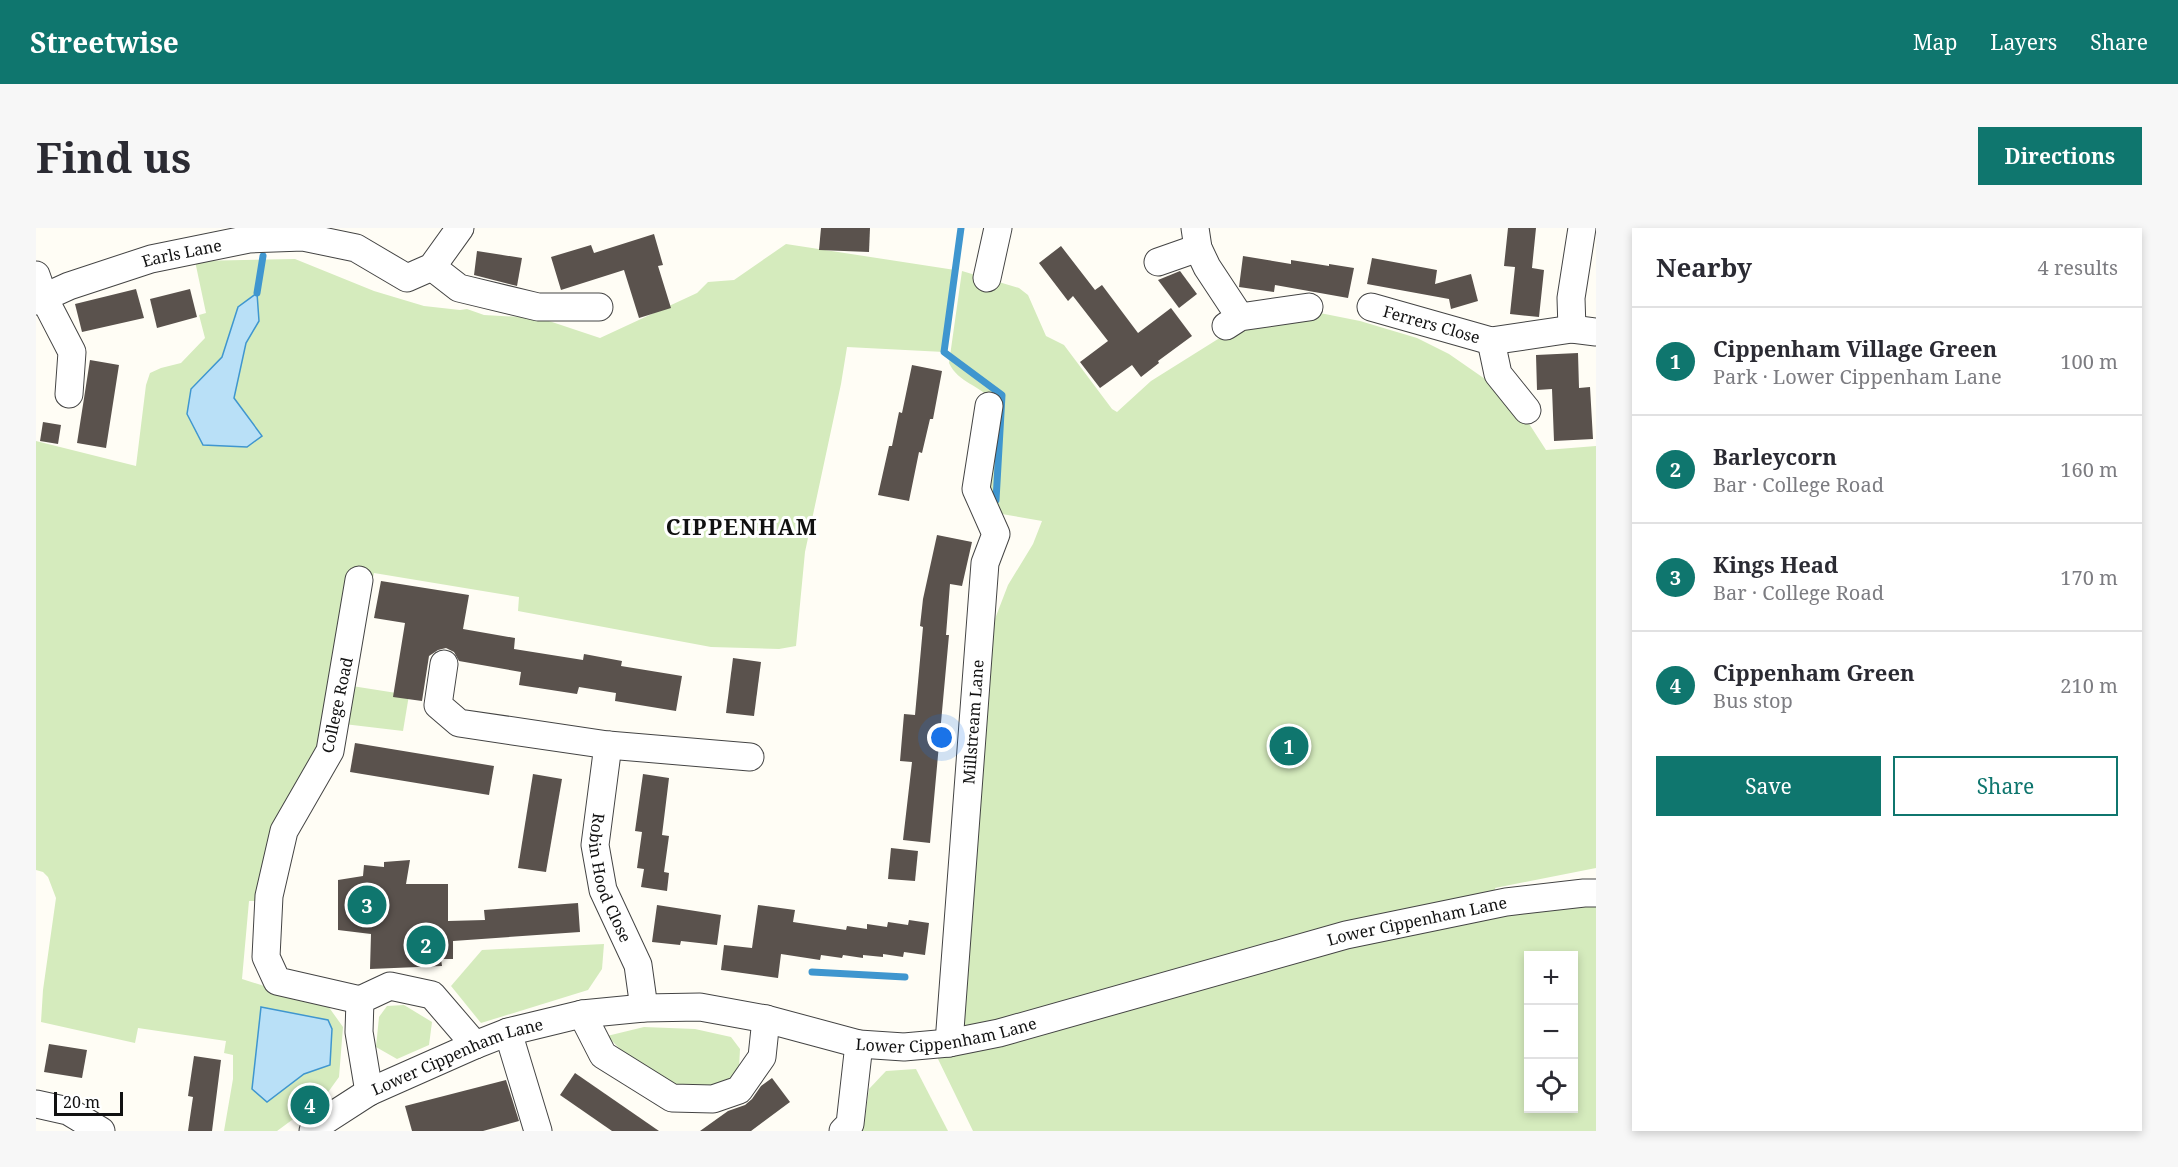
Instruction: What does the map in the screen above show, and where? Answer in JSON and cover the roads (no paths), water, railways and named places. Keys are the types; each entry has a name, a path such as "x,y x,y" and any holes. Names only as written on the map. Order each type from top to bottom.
{"street":[{"path":"460,228 432,267 459,288 538,307 599,307"},
{"path":"987,278 998,228"},
{"name":"Ferrers Close","path":"1371,308 1491,341 1584,331 1571,298 1582,228"},
{"name":"Earls Lane","path":"39,291 69,286 151,259 249,239 303,237 356,248 407,278 432,267"},
{"path":"1158,262 1196,238 1233,321 1309,307"},
{"path":"39,291 72,352 69,394"},
{"name":"Ferrers Close","path":"1491,341 1498,374 1527,410"},
{"name":"Millstream Lane","path":"950,1043 985,564 996,534 976,489 989,406"},
{"name":"College Road","path":"359,580 330,751 284,831 269,896 266,957 277,981 360,1000"},
{"path":"444,664 438,705 459,723 609,745 750,757"},
{"name":"Robin Hood Close","path":"609,745 596,845 603,891 638,965 644,1008"},
{"name":"Lower Cippenham Lane","path":"313,1131 321,1123 369,1092 475,1045 508,1032 582,1014 700,1006 766,1019 859,1044 904,1047 950,1043 999,1033 1346,935 1506,902 1596,893"},
{"path":"369,1092 358,1032 360,1000 390,986 432,995 475,1045"},
{"path":"582,1014 603,1055 672,1098 713,1100 739,1090 762,1057 766,1019"},
{"path":"508,1032 538,1131"},
{"path":"843,1131 850,1124 859,1044"},
{"path":"36,1104 68,1111 100,1131"}],"water":[{"path":"257,293 259,321 246,343 234,398 262,436 247,447 203,445 187,414 191,389 222,357 238,307"},
{"path":"261,1007 328,1020 332,1029 330,1065 304,1074 267,1102 252,1089"}],"waterway":[{"path":"961,228 944,352 1002,395 996,500"},
{"path":"257,293 263,256"},
{"path":"812,972 905,977"}],"place":[{"name":"Cippenham Village Green","path":"1289,746"},
{"name":"Kings Head","path":"367,905"},
{"name":"Barleycorn","path":"426,945"},
{"name":"Cippenham Green","path":"310,1105"}],"district":[{"name":"CIPPENHAM","path":"742,526"}]}
